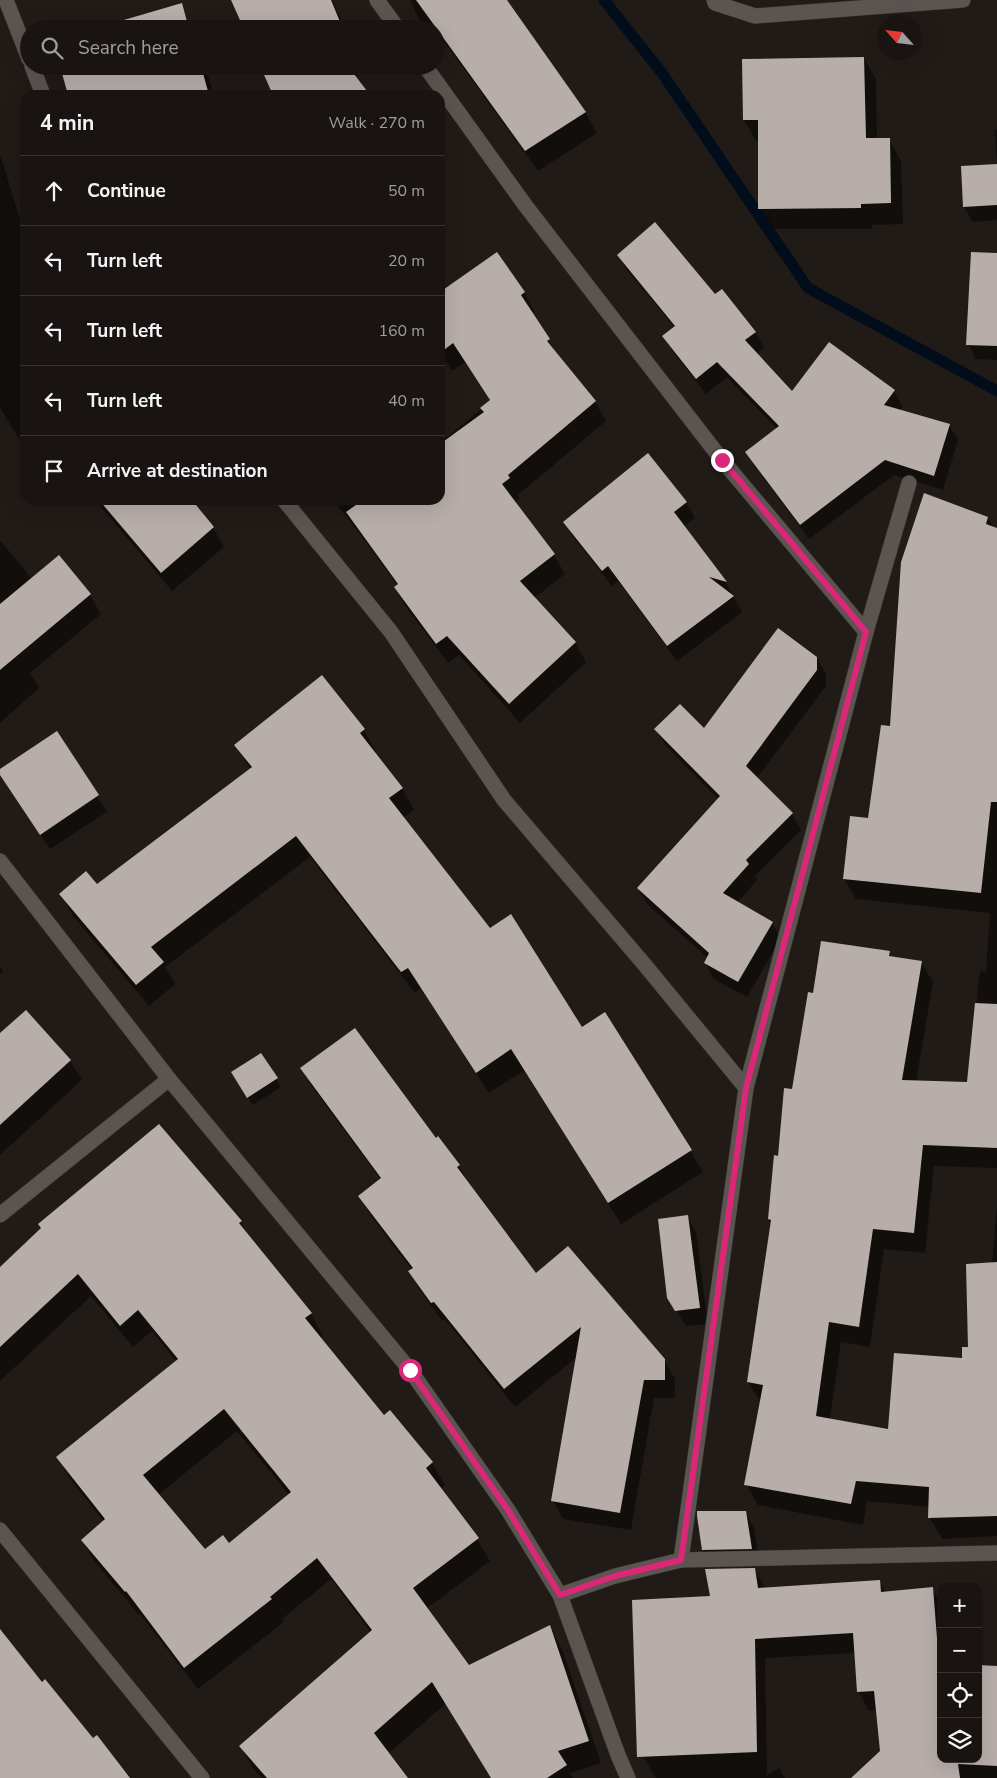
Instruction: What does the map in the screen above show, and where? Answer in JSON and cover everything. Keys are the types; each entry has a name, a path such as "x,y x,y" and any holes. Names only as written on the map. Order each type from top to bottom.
{"street":[{"path":"6,0 20,36"},
{"path":"377,0 391,20"},
{"path":"714,0 715,3 756,16 963,0"},
{"path":"35,75 40,90"},
{"path":"431,75 442,90"},
{"path":"445,94 525,205 722,460 866,632"},
{"path":"681,1560 746,1088 866,632 910,483"},
{"path":"288,505 391,632 504,800 644,964 746,1088"},
{"path":"0,861 169,1079 410,1370 508,1510 560,1595 628,1778"},
{"path":"0,1215 169,1079"},
{"path":"0,1530 202,1778"},
{"path":"560,1595 615,1576 681,1560 997,1553"}],"building":[{"path":"231,0 331,0 339,20 240,20"},
{"path":"416,0 507,0 586,112 525,151 445,40 445,20 430,20"},
{"path":"182,3 187,20 124,20"},
{"path":"864,57 866,138 890,138 891,203 861,204 861,208 758,209 758,120 743,120 742,59"},
{"path":"62,75 203,75 208,90 67,90"},
{"path":"264,75 355,75 366,90 271,90"},
{"path":"997,164 997,205 963,207 961,166"},
{"path":"655,222 715,294 722,289 756,332 745,340 792,391 829,342 895,390 884,405 950,424 934,476 885,460 800,525 745,452 779,426 717,362 696,379 662,336 675,326 617,255"},
{"path":"497,252 525,292 521,295 550,339 547,341 596,401 508,475 510,478 502,484 555,554 520,581 576,642 509,704 447,636 436,644 394,587 398,584 346,512 356,505 445,505 445,440 484,412 480,408 490,400 453,343 445,349 445,288"},
{"path":"971,252 997,253 997,346 966,345"},
{"path":"648,453 687,502 674,512 727,582 709,577 734,596 667,646 608,566 602,571 563,522"},
{"path":"924,493 988,517 986,524 997,528 997,802 991,802 981,893 843,879 850,816 868,818 881,725 890,726 901,562"},
{"path":"103,505 196,505 214,527 161,573"},
{"path":"59,555 91,594 0,670 0,604"},
{"path":"778,628 817,657 817,670 746,766 793,813 746,860 749,864 723,893 773,922 738,982 704,963 709,953 637,888 720,796 654,729 680,704 704,728"},
{"path":"322,675 365,729 360,733 403,788 389,798 490,928 511,914 582,1027 605,1012 692,1150 608,1203 511,1049 476,1073 408,968 401,972 296,836 151,947 164,962 136,985 59,894 86,871 97,884 252,767 234,745"},
{"path":"57,731 99,795 40,835 0,775 0,769"},
{"path":"821,941 890,951 889,956 922,961 902,1080 967,1082 975,1003 997,1004 997,1148 923,1145 914,1233 873,1229 859,1327 829,1322 816,1416 888,1429 894,1353 962,1358 962,1347 968,1347 966,1264 997,1262 997,1516 928,1518 929,1487 856,1481 851,1504 744,1485 763,1385 747,1382 771,1220 768,1219 774,1155 778,1156 784,1088 792,1089 808,992 813,993"},
{"path":"26,1010 71,1060 0,1125 0,1033"},
{"path":"355,1028 436,1138 438,1136 460,1165 457,1167 536,1273 568,1246 665,1359 665,1380 644,1380 620,1513 551,1501 581,1327 504,1389 434,1302 431,1303 408,1271 413,1268 358,1196 381,1178 300,1068"},
{"path":"261,1053 278,1078 247,1098 231,1072"},
{"path":"159,1124 242,1221 239,1223 312,1313 305,1318 384,1415 390,1410 433,1462 426,1468 479,1538 413,1588 469,1665 550,1625 589,1741 558,1751 567,1765 547,1778 491,1778 432,1682 374,1733 408,1778 267,1778 239,1746 372,1630 317,1558 270,1597 272,1599 184,1668 126,1591 81,1540 105,1519 56,1457 178,1359 138,1310 120,1326 78,1274 0,1347 0,1267 41,1228 38,1224","holes":["224,1409 291,1492 229,1543 223,1535 205,1549 143,1475"]},
{"path":"688,1215 700,1308 675,1311 667,1298 658,1219"},
{"path":"697,1511 746,1511 752,1549 702,1550"},
{"path":"755,1568 758,1588 880,1580 881,1592 933,1587 937,1638 937,1763 982,1763 982,1665 997,1666 997,1766 958,1764 960,1778 851,1778 880,1751 874,1691 857,1692 853,1633 755,1639 757,1752 637,1757 632,1600 710,1596 705,1569"},
{"path":"0,1629 42,1682 45,1679 93,1738 97,1735 130,1778 0,1778"}],"waterway":[{"path":"604,0 662,73 808,288 997,391"}],"route":[{"path":"410,1370 508,1510 560,1595 615,1576 681,1560 746,1088 866,632 722,460"}]}
